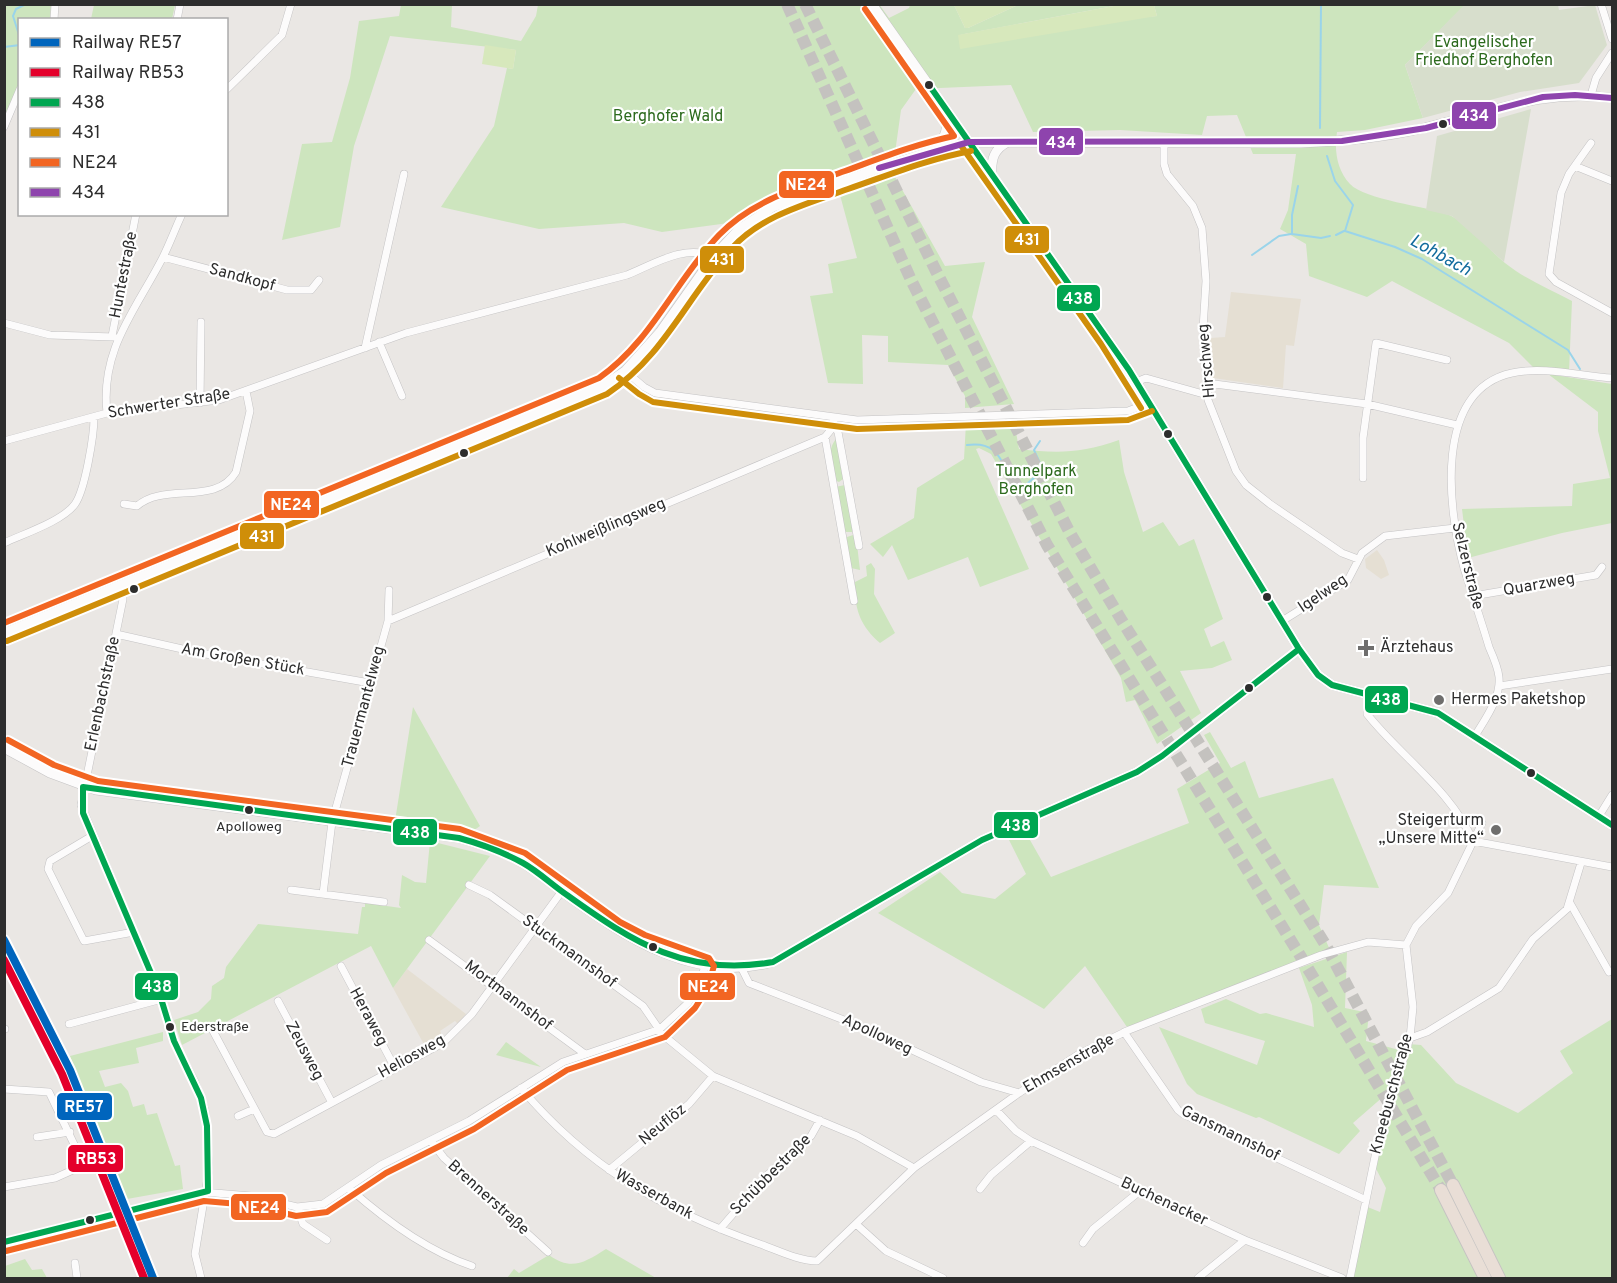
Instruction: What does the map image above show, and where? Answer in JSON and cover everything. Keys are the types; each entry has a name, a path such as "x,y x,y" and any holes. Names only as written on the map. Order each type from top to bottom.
{"highway":[{"path":"1485,1278 1447,1188 1499,1278"}],"street":[{"path":"228,88 282,35 291,4"},
{"path":"872,4 1136,382 1299,649 1327,682 1438,713 1612,825"},
{"path":"1601,4 1612,39"},
{"path":"1591,95 1596,78 1612,55"},
{"path":"4,127 18,94"},
{"path":"4,633 603,386 625,371 660,332 713,257 739,229 773,207 934,150 969,142 1011,141 1291,143 1355,140 1426,128 1523,100 1561,95 1612,98"},
{"path":"934,150 945,136 947,125 944,108"},
{"path":"992,174 993,156 1001,146 1011,141"},
{"name":"Hirschweg","path":"1164,142 1164,164 1167,174 1193,206 1202,228 1206,281 1203,328 1207,395 1236,471 1246,485 1342,553 1358,560"},
{"path":"1591,143 1575,166 1561,193 1549,274 1556,282 1612,312"},
{"path":"1575,166 1612,181"},
{"path":"365,348 404,174"},
{"name":"Huntestraße","path":"107,413 105,397 136,216"},
{"path":"4,323 50,335 114,337 163,257 181,216"},
{"name":"Schwerter Straße","path":"4,441 107,413 200,403 246,391 406,333 627,275 642,267 696,251 713,257"},
{"name":"Sandkopf","path":"163,257 287,290 311,290 319,280"},
{"path":"200,403 201,322"},
{"path":"379,342 402,396"},
{"path":"1363,478 1367,404 1376,343 1447,360"},
{"path":"625,371 655,393 857,420 1128,411 1149,403"},
{"name":"Selzerstraße","path":"1498,686 1497,669 1473,596 1455,528 1452,486 1457,425 1465,406 1482,387 1510,373 1532,372 1612,378"},
{"path":"1136,382 1146,378 1207,395"},
{"path":"1207,383 1367,404 1457,425"},
{"path":"124,504 137,506 147,497 217,488 231,480 236,471 250,411 246,391"},
{"path":"4,543 53,520 75,504 91,449 93,417"},
{"path":"833,417 834,426 838,432 860,546"},
{"path":"834,426 825,437 854,601"},
{"name":"Kohlweißlingsweg","path":"388,621 825,437"},
{"path":"832,483 847,481"},
{"name":"Igelweg","path":"1282,621 1348,580 1362,553 1385,536 1455,528"},
{"path":"840,532 846,535 856,530"},
{"name":"Quarzweg","path":"1473,596 1596,575 1602,567"},
{"name":"Erlenbachstraße","path":"121,585 123,599 83,787 81,806 162,999 174,1041 195,1082 205,1110 209,1149 208,1191 196,1246 196,1263 201,1278"},
{"name":"Trauermantelweg","path":"323,894 332,822 388,621 389,590"},
{"name":"Am Großen Stück","path":"116,634 200,653 370,683"},
{"path":"4,748 40,768 83,787 459,838 486,846 520,861 615,930 641,943 705,966 742,969 773,962 982,840 1137,772 1178,744 1299,649"},
{"path":"1475,736 1491,707 1498,686 1612,669"},
{"path":"1367,695 1367,714 1444,798 1468,830 1473,841"},
{"path":"1599,816 1612,795"},
{"path":"1406,945 1416,926 1448,893 1482,824"},
{"path":"92,836 50,861 48,869 74,926 84,941 134,932"},
{"path":"1473,841 1612,867"},
{"path":"1410,1038 1427,1032 1499,988 1533,939 1563,914 1570,903 1581,863"},
{"name":"Stuckmannshof","path":"469,885 489,895 536,927 643,1006 673,1045 713,1076 775,1104 820,1120 882,1149 914,1168"},
{"path":"291,890 384,902"},
{"name":"Heliosweg","path":"212,1029 267,1132 274,1134 443,1042 465,1024 562,891"},
{"path":"1570,903 1609,972"},
{"name":"Mortmannshof","path":"429,940 494,985 585,1054"},
{"name":"Ehmsenstraße","path":"813,1262 821,1259 914,1168 1018,1093 1079,1054 1125,1032 1344,948 1368,942 1406,945"},
{"name":"Kneebuschstraße","path":"1350,1278 1379,1137 1410,1038 1413,1007 1406,945"},
{"name":"Heraweg","path":"340,966 395,1068"},
{"path":"4,1242 208,1191 251,1196 297,1207 323,1204 381,1165 431,1141 563,1062 622,1044 660,1029 688,1003 699,985 705,966"},
{"name":"Apolloweg","path":"742,969 749,983 806,1004 981,1082 1018,1093"},
{"path":"69,1024 162,999"},
{"name":"Zeusweg","path":"278,1001 331,1101"},
{"name":"Gansmannshof","path":"1125,1032 1183,1114 1366,1200"},
{"name":"Neuflöz","path":"609,1170 688,1104 713,1076"},
{"name":"Wasserbank","path":"521,1088 559,1131 609,1170 660,1201 720,1229 813,1262"},
{"path":"4,1089 49,1092 84,1165 55,1178 4,1187"},
{"path":"238,1116 254,1109"},
{"name":"Buchenacker","path":"996,1110 1016,1131 1031,1141 1245,1240 1340,1278"},
{"name":"Schübbestraße","path":"720,1229 764,1178 811,1136 820,1120"},
{"path":"37,1137 70,1132"},
{"name":"Brennerstraße","path":"431,1141 444,1158 548,1252"},
{"path":"980,1189 991,1175 1031,1141"},
{"path":"350,1188 405,1231 454,1260 472,1266"},
{"path":"1083,1243 1093,1229 1140,1191"},
{"path":"297,1207 303,1224 327,1240"},
{"path":"856,1224 886,1251 943,1278"},
{"path":"1198,1278 1245,1240"},
{"path":"75,1263 77,1278"}],"shaded area":[{"path":"1231,292 1301,299 1294,346 1286,345 1283,388 1213,378 1210,338 1225,337"},
{"path":"1377,550 1384,560 1389,575 1381,579 1366,568 1365,559"},
{"path":"407,969 466,1014 458,1024 455,1021 440,1031 443,1037 426,1048 393,988"}],"green space":[{"path":"94,4 175,5 172,18 91,18"},
{"name":"Berghofer Wald","path":"879,4 889,18 909,8 910,5 954,5 965,28 1018,5 1119,5 959,35 1157,16 1154,5 1465,5 1405,65 1423,118 1365,130 1337,132 1338,160 1346,179 1358,190 1449,215 1470,230 1513,269 1572,301 1569,372 1537,371 1509,343 1392,281 1367,297 1309,276 1306,244 1280,229 1288,210 1296,154 1253,154 1237,115 1207,116 1202,135 1120,130 1033,132 1011,85 916,89 901,110 895,153 771,200 736,222 662,232 624,223 539,229 441,207 494,126 507,68 513,69 516,50 390,36 354,146 340,227 282,240 302,144 332,142 350,78 359,21 399,16 401,5 452,5 451,27 521,41 536,16 538,5"},
{"name":"Evangelischer Friedhof Berghofen","path":"1465,4 1558,5 1559,10 1595,5 1607,45 1579,83 1520,92 1423,118 1405,65"},
{"path":"5,5 51,5 50,18 18,18 18,88 5,119"},
{"path":"954,5 1018,5 965,28"},
{"path":"1119,5 1154,5 1157,16 960,49 958,35"},
{"path":"485,45 516,50 513,69 482,64"},
{"name":"Evangelischer Friedhof Berghofen","path":"1531,109 1504,262 1452,216 1426,210 1437,136"},
{"path":"895,177 945,266 985,262 972,317 1014,404 965,408 965,396 948,365 888,362 888,336 862,335 863,384 828,383 810,296 833,293 828,264 857,258 840,195"},
{"path":"1548,374 1612,384 1612,523 1562,533 1468,558 1462,509 1572,506 1573,484 1610,478 1598,431 1598,412"},
{"name":"Tunnelpark Berghofen","path":"1014,421 1019,449 1046,452 1070,451 1093,448 1119,440 1124,472 1143,532 1163,522 1179,546 1194,539 1223,619 1204,629 1211,647 1224,641 1232,660 1212,668 1180,671 1201,713 1157,744 1135,700 1126,702 1121,678 991,454 979,448 976,449 1029,569 980,587 968,557 908,580 892,545 883,557 870,544 914,518 917,488 964,459 966,423"},
{"path":"836,439 843,479 839,482 834,480 830,458 831,448"},
{"path":"845,485 854,527 852,532 842,529 835,487"},
{"path":"856,536 860,570 851,568 844,538"},
{"path":"871,563 875,569 874,594 895,633 880,643 863,623 856,600 855,582 867,576 866,566"},
{"path":"413,707 480,826 473,831 395,821"},
{"path":"1210,732 1231,768 1245,761 1259,798 1333,778 1379,888 1324,885 1319,925 1330,950 1127,1027 1085,966 1044,1009 878,913 940,872 962,893 995,899 1026,874 1009,840 1026,833 1051,877 1189,823 1177,789 1220,763 1204,735"},
{"path":"430,841 490,856 393,988 371,946 182,1045 174,1020 198,1012 211,999 212,986 224,978 226,967 258,924 358,934 362,907 365,907 365,903 401,908 399,905 402,875 415,882 426,883"},
{"path":"1347,952 1345,1008 1369,1013 1366,1041 1399,1050 1401,1058 1408,1044 1421,1045 1456,1083 1518,1113 1573,1073 1560,1051 1612,1019 1612,1278 1350,1278 1365,1206 1380,1212 1386,1188 1373,1163 1392,1089 1353,1123 1360,1131 1339,1154 1259,1117 1256,1118 1197,1094 1187,1084 1159,1027 1257,1065 1265,1041 1205,1023 1201,1009 1226,999 1260,1014 1266,1013 1314,1027 1312,1005 1299,968"},
{"path":"163,1032 163,1041 136,1048 139,1063 99,1071 105,1087 121,1083 128,1091 133,1107 144,1104 147,1115 157,1113 175,1166 180,1165 183,1189 127,1199 70,1056"},
{"path":"506,1042 541,1067 496,1055"},
{"path":"606,1249 656,1278 507,1278 514,1269 519,1273 549,1255 571,1264 591,1258"},
{"path":"25,1259 32,1270 42,1269 47,1278 5,1278 5,1266"}],"waterway":[{"path":"18,32 13,16 16,9 26,4"},
{"name":"Lohbach","path":"1320,128 1321,4"},
{"path":"4,47 18,45"},
{"name":"Lohbach","path":"1327,156 1335,181 1353,205 1345,231 1395,247 1422,259 1568,350 1580,369"},
{"path":"1298,186 1292,215 1292,234 1321,238 1330,236"},
{"path":"1336,235 1344,231"},
{"path":"1252,255 1279,236 1291,234"},
{"path":"1028,483 1043,470 1034,450 1040,441"},
{"path":"967,445 988,447 995,452 1020,488"}],"tunnel":[{"path":"787,4 912,282 1047,545 1301,957 1441,1190"},
{"path":"805,4 936,271 1070,533 1122,621 1325,944 1453,1185"}],"rail line":[{"name":"RE57","path":"4,940 70,1070 153,1278"},
{"name":"RB53","path":"4,960 62,1074 144,1278"}],"transit line":[{"name":"NE24","path":"4,623 599,378 634,347 703,253 719,235 747,212 811,183 912,147 954,136 865,9"},
{"name":"438","path":"929,85 1129,370 1299,649 1318,675 1332,685 1438,713 1612,825"},
{"name":"434","path":"879,168 969,142 1342,141 1426,128 1543,97 1575,95 1612,98"},
{"name":"431","path":"962,147 1101,344 1141,408"},
{"name":"431","path":"7,641 607,394 645,362 715,268 743,237 757,227 817,200 924,163 971,151"},
{"name":"431","path":"619,378 653,402 857,429 1128,420 1152,411"},
{"name":"438","path":"83,787 459,838 508,855 523,863 615,928 663,952 714,965 773,962 982,840 1137,772 1162,756 1299,649"},
{"name":"NE24","path":"6,1251 204,1201 250,1205 296,1216 327,1212 386,1173 474,1129 567,1070 665,1037 695,1008 707,989 714,966 709,958 645,935 620,922 525,853 460,829 98,781 54,765 8,740"},
{"name":"438","path":"83,787 83,813 159,992 174,1041 201,1098 207,1126 208,1191"},
{"name":"438","path":"4,1242 208,1191"}],"place":[{"name":"Ärztehaus","path":"1366,648"},
{"name":"Hermes Paketshop","path":"1439,700"},
{"name":"Apolloweg","path":"249,810"},
{"name":"Steigerturm „Unsere Mitte“","path":"1496,830"},
{"name":"Ederstraße","path":"170,1027"}]}
